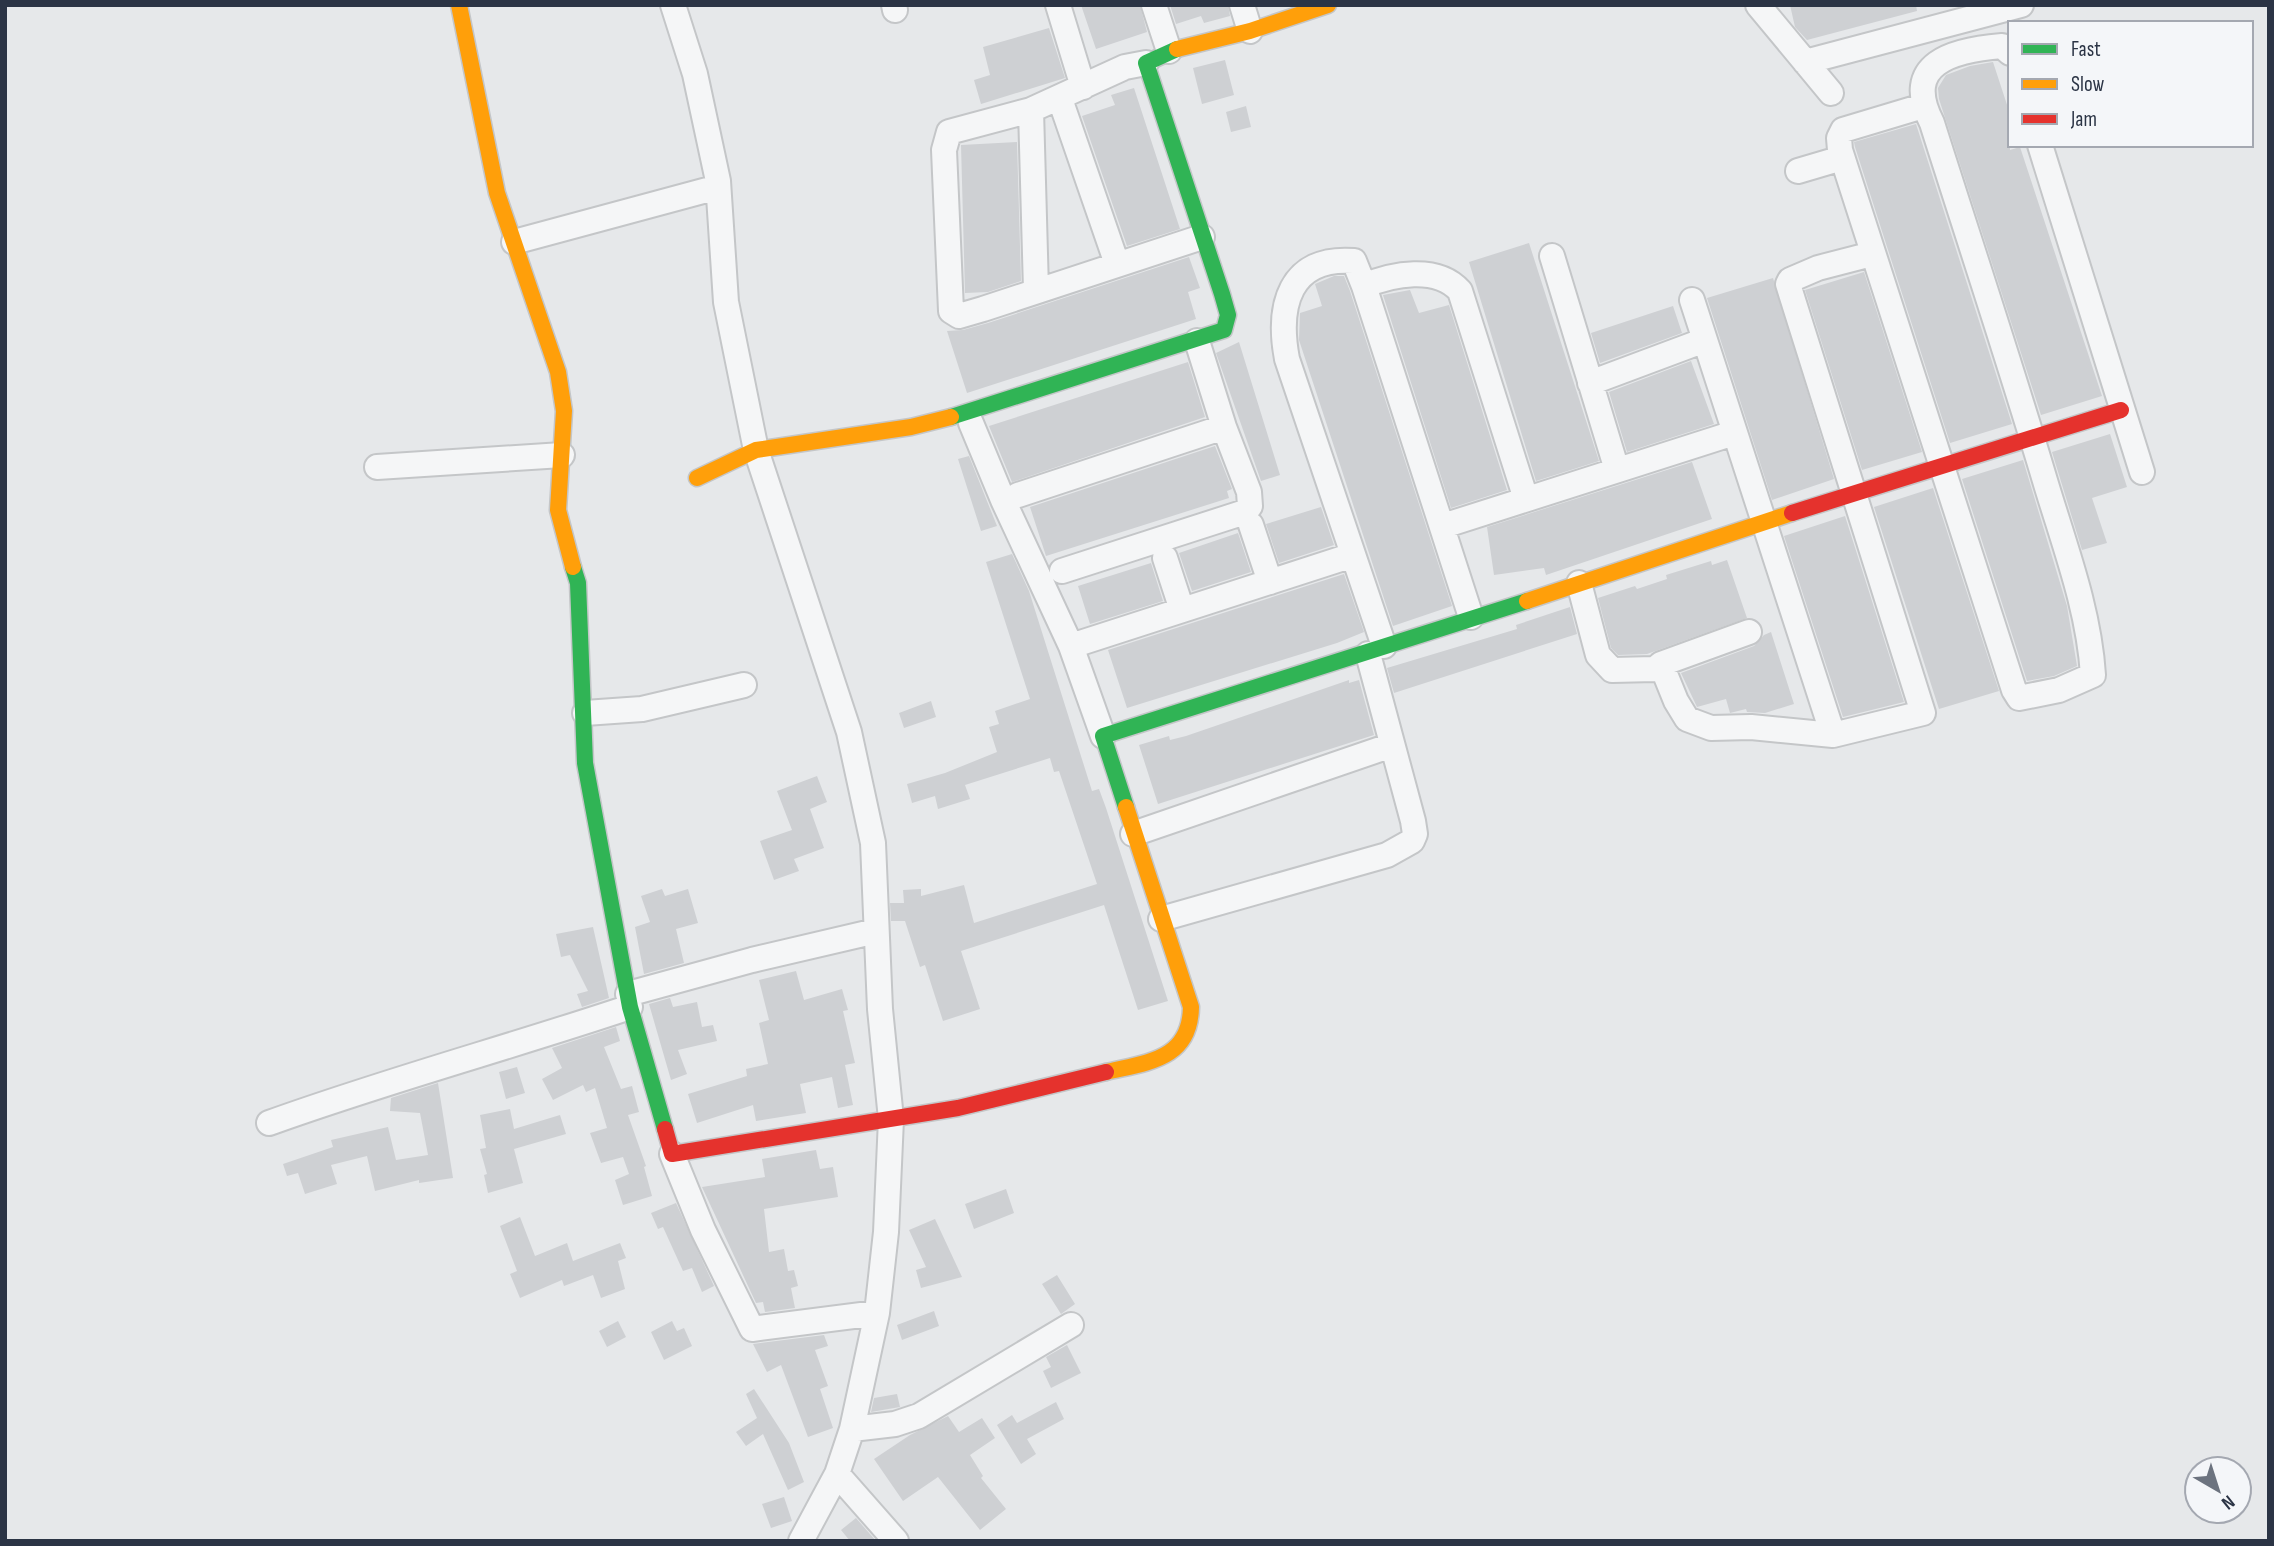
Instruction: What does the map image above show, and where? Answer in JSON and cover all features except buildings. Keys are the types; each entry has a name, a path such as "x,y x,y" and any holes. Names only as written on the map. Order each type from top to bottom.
{"street":[{"path":"459,5 497,192 558,372 564,411 562,455 558,474 558,510 578,583 586,763 629,1000 672,1154 720,1267 752,1329 877,1313"},
{"path":"673,5 695,74 718,187 726,302 756,450 849,732 873,843 876,931 891,1119 886,1232 877,1313 852,1429 837,1474 801,1541"},
{"path":"1058,5 1083,87"},
{"path":"1154,5 1169,51"},
{"path":"1242,5 1250,31"},
{"path":"1202,237 959,316 951,311 944,150 949,132 1031,110 1125,67 1146,63 1169,51 1250,31 1328,5"},
{"path":"1758,5 1831,93"},
{"path":"1805,62 2021,5"},
{"path":"1923,106 1843,130 1839,138 1842,158 2014,691 2019,698 2059,690 2093,675 2093,657 2086,618 2032,437 1932,123 1923,106 1925,73 1935,62 1979,48 2003,46 2008,51"},
{"path":"697,478 756,450 911,427 956,416 1197,341 1224,330 1228,315 1146,63"},
{"path":"1060,99 1116,264"},
{"path":"1031,110 1036,290"},
{"path":"2041,147 2142,472"},
{"path":"1798,171 1842,158"},
{"path":"514,242 718,187"},
{"path":"1661,664 1676,701 1688,719 1711,728 1751,727 1833,736 1923,713 1788,284 1790,280 1818,268 1872,254"},
{"path":"1552,256 1617,470"},
{"path":"1161,919 1287,885 1406,847 1413,840 1415,829 1392,746 1376,650 1353,555 1287,359 1282,317 1300,278 1318,265 1354,261 1471,617"},
{"path":"1364,286 1386,277 1408,274 1439,278 1453,283 1461,290 1526,499"},
{"path":"1692,300 1833,736"},
{"path":"1590,383 1705,340"},
{"path":"1062,571 1245,512 1250,506 1249,492 1224,427 1197,341"},
{"path":"1103,736 1376,650 1853,493 2121,410"},
{"path":"672,1154 958,1108 1153,1061 1181,1047 1191,1026 1191,1007 1072,646 1003,500 971,423"},
{"path":"1018,495 1224,427"},
{"path":"1443,526 1734,432"},
{"path":"377,467 562,455"},
{"path":"1251,525 1270,582"},
{"path":"1072,646 1353,555"},
{"path":"1164,558 1182,610"},
{"path":"1579,583 1598,655 1612,670 1655,669 1661,664 1748,632"},
{"path":"585,713 642,709 702,697 744,684"},
{"path":"1133,834 1392,746"},
{"path":"269,1122 368,1087 467,1060 629,1000 752,960 876,931"},
{"path":"852,1429 895,1423 919,1416 1071,1325"},
{"path":"837,1474 896,1541"}],"traffic: fast":[{"path":"951,417 1224,330 1228,315 1222,294 1146,63 1177,49"},
{"path":"573,567 578,583 585,763 630,1007 665,1129"},
{"path":"1126,807 1103,736 1527,601"}],"traffic: slow":[{"path":"459,5 497,193 558,372 564,411 558,510 573,567"},
{"path":"1177,49 1250,31 1328,5"},
{"path":"697,478 756,450 911,427 951,417"},
{"path":"1527,601 1792,513"},
{"path":"1106,1072 1151,1061 1175,1048 1189,1025 1191,1007 1126,807"}],"traffic: jam":[{"path":"1792,513 2121,410"},
{"path":"665,1129 672,1154 958,1108 1106,1072"}]}
